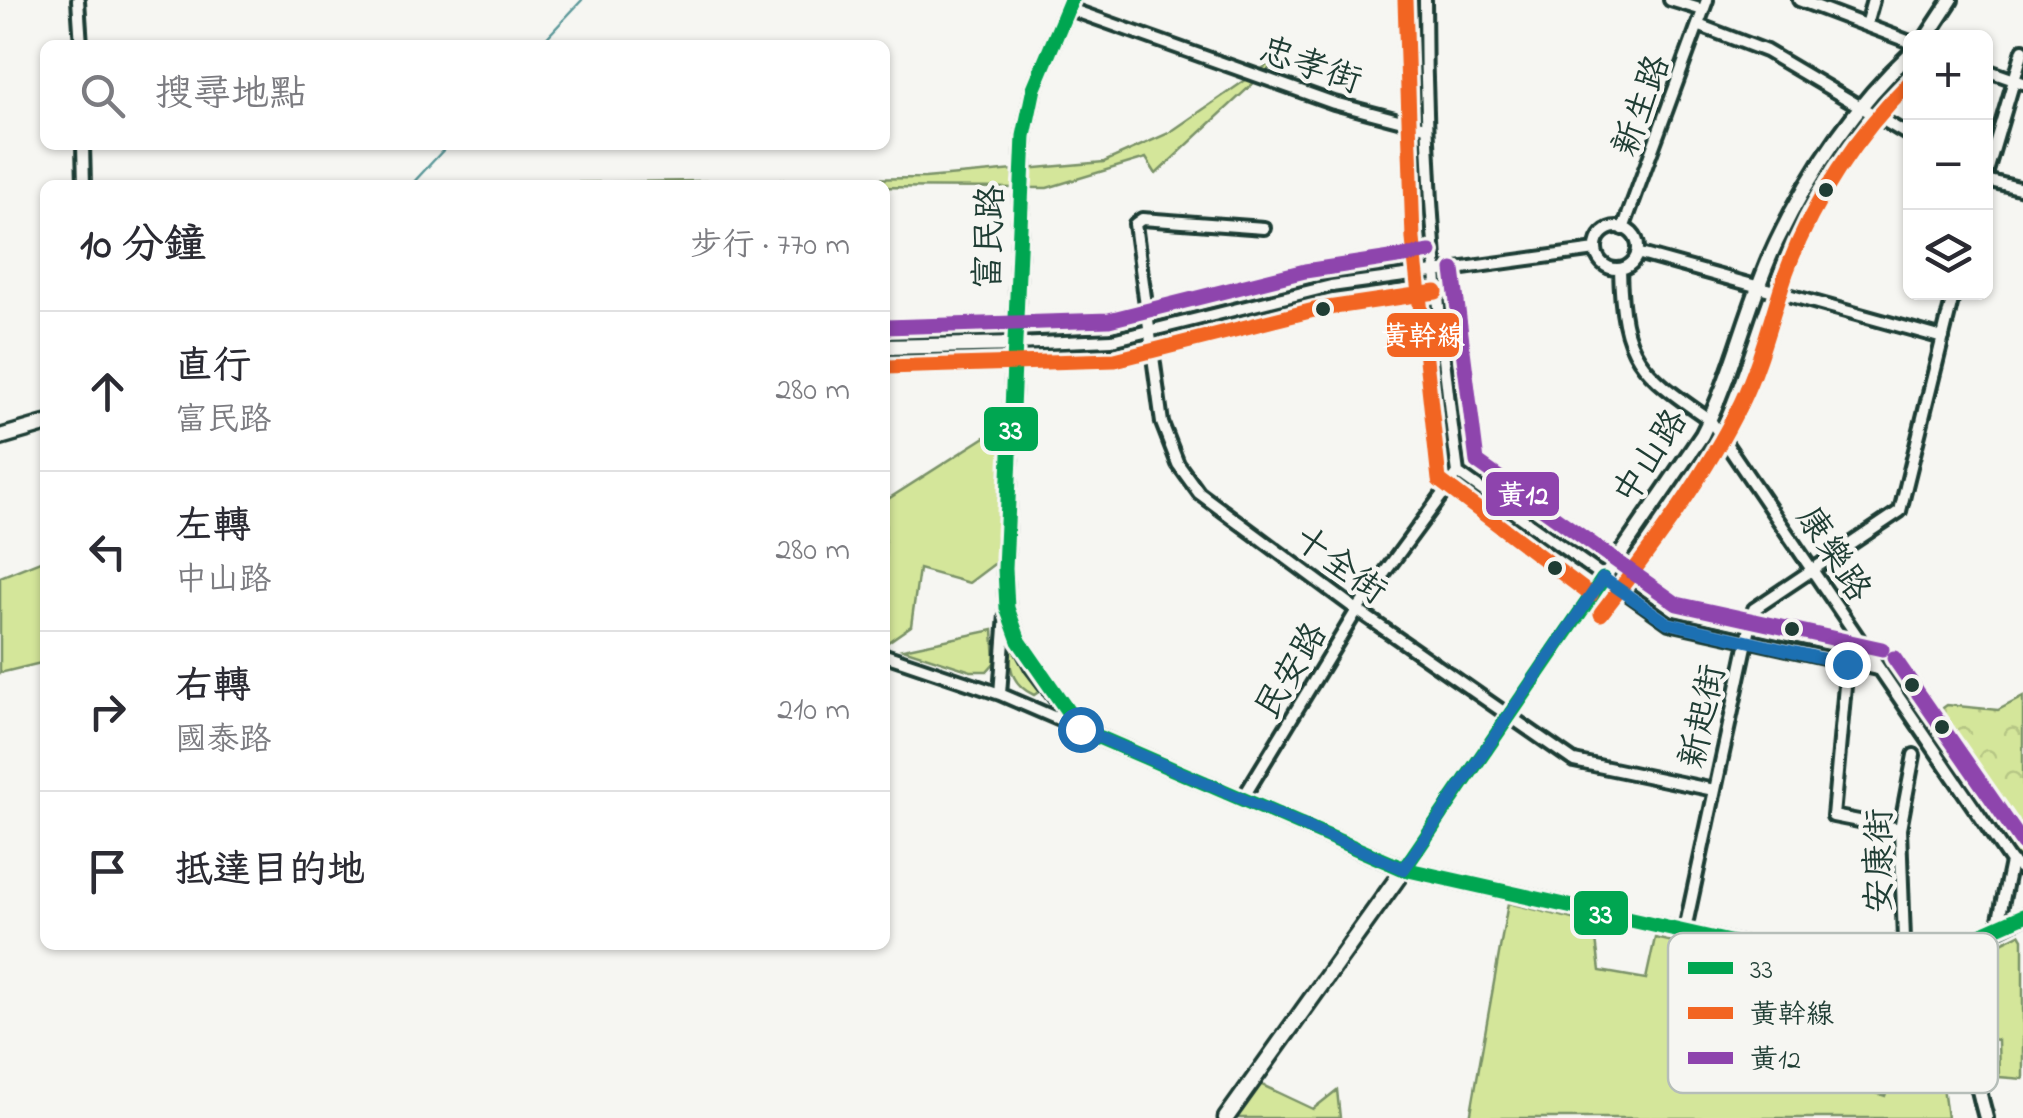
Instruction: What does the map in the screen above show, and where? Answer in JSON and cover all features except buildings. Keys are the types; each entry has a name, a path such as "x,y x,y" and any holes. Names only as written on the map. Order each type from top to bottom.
{"main road":[{"name":"富民路","path":"1069,4 1034,88 1018,193 1007,608 1033,667 1080,729 1404,869 1680,933"},
{"path":"890,347 1016,344"},
{"path":"0,436 40,425"},
{"name":"中山路","path":"1226,1118 1404,869"},
{"name":"富民路","path":"1990,933 2023,916"}],"street":[{"path":"78,0 81,40"},
{"path":"1426,0 1425,127 1433,272 1458,474 1668,623 1878,670"},
{"path":"1670,0 1705,5"},
{"path":"1800,0 1903,39"},
{"path":"1866,25 1872,0"},
{"path":"1931,30 1950,0"},
{"name":"忠孝街","path":"1069,4 1334,103 1425,127"},
{"name":"新生路","path":"1623,228 1705,5"},
{"path":"1698,25 1766,51 1903,132"},
{"path":"1993,157 2019,82 2023,50"},
{"name":"中山路","path":"1404,869 1710,420 1724,394 1777,242 1859,105 1903,61"},
{"path":"1993,73 2019,82"},
{"path":"84,150 84,180"},
{"path":"1993,179 2023,189"},
{"name":"十全街","path":"1264,228 1142,219 1135,224 1162,423 1186,475 1200,492 1357,610 1574,761 1714,790"},
{"path":"1596,250 1605,231 1623,228 1633,235 1637,252"},
{"path":"1016,344 1112,340 1310,290 1596,250"},
{"path":"1596,250 1604,265 1620,269 1637,252"},
{"path":"1637,252 1943,338"},
{"name":"康樂路","path":"1620,269 1621,322 1648,374 1710,420 2010,862 2023,870"},
{"name":"新起街","path":"1684,933 1754,609 1900,511 1952,300"},
{"name":"民安路","path":"1243,798 1357,610 1458,474"},
{"path":"1000,694 1007,608"},
{"path":"890,657 1000,694 1080,729"},
{"path":"1847,664 1833,816 1900,829"},
{"name":"安康街","path":"1904,933 1900,829 1914,755"},
{"path":"1997,929 2010,862"},
{"path":"1979,1093 1986,1118"}],"green space":[{"path":"1289,50 1156,174 1146,158 1047,188 890,187 890,180 778,180 925,178 1104,162 1169,133"},
{"path":"1001,427 1008,506 1002,558 969,583 919,569 911,626 890,641 890,498"},
{"path":"40,561 40,663 0,673 0,577"},
{"path":"993,630 995,662 987,671 971,671 903,649"},
{"path":"1016,648 1040,691 1034,695 1014,677 1010,650"},
{"path":"2023,697 2023,859 2016,856 1922,723 1947,705 1998,710"},
{"path":"1508,903 1594,924 1600,971 1646,979 1655,938 1668,941 1668,1093 1885,1096 1944,1093 1947,1118 1470,1118"},
{"path":"2020,934 2023,939 2023,1079 1999,1077 1998,945"},
{"path":"1260,1084 1313,1109 1337,1090 1340,1118 1235,1118"}],"waterway":[{"path":"545,40 582,0"},
{"path":"416,180 443,150"}],"transit line":[{"name":"33","path":"1071,0 1034,88 1024,136 1005,569 1007,608 1019,641 1080,729 1404,869 1689,933"},
{"name":"黃幹線","path":"1405,0 1413,239 1439,480 1591,595"},
{"name":"黃幹線","path":"1601,614 1711,459 1754,372 1786,273 1809,221 1854,147 1903,89"},
{"name":"黃12","path":"890,327 1109,320 1305,271 1430,252"},
{"name":"黃12","path":"1453,270 1477,462 1677,604 1882,649"},
{"name":"黃幹線","path":"890,367 1115,360 1314,310 1436,292"},
{"name":"33","path":"1404,869 1603,579"},
{"name":"黃12","path":"1894,658 2023,844"},
{"name":"33","path":"1984,933 2023,916"}],"route":[{"path":"1080,729 1404,869 1603,578 1668,623 1847,664"}]}
